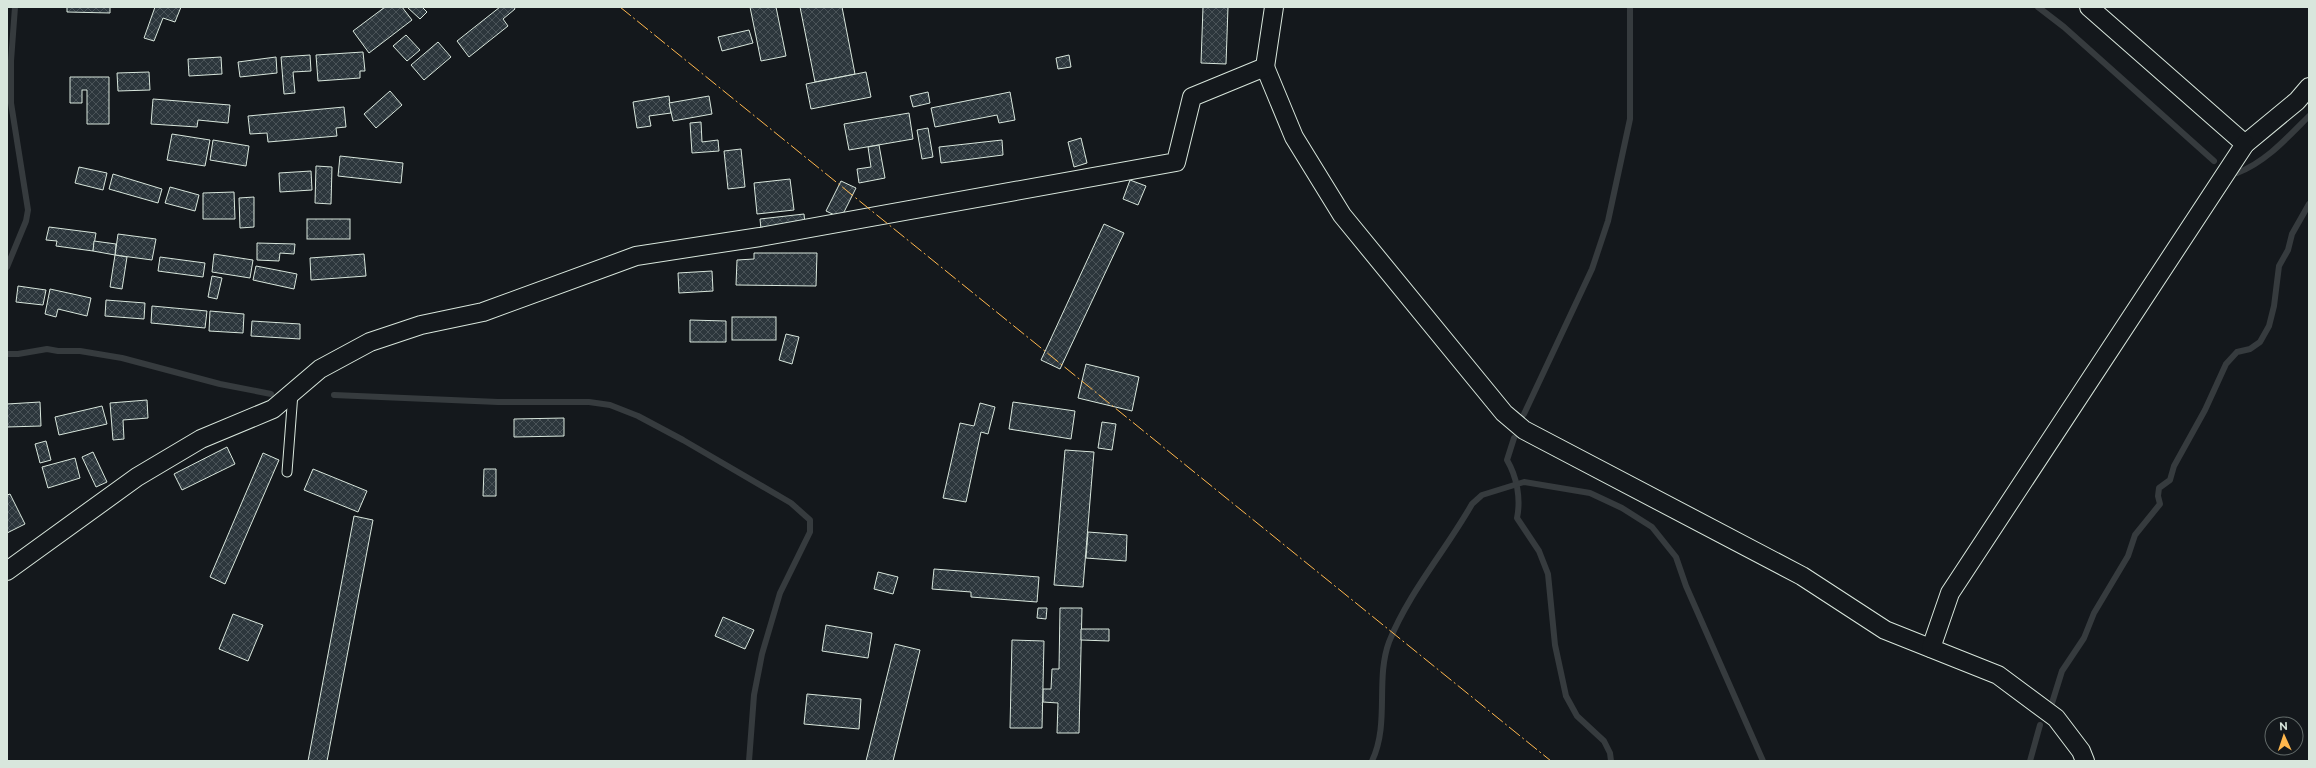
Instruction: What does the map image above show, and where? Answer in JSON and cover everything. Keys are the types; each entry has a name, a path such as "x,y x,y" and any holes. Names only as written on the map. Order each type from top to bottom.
{"street":[{"path":"1274,7 1265,67 1294,137 1342,215 1504,413 1531,434 1802,576 1885,630 1998,675 2056,718 2081,751 2085,761"},
{"path":"2089,7 2245,144"},
{"path":"7,571 137,477 201,439 273,409 320,370 370,342 421,325 483,312 636,256 760,237 1176,162 1192,97 1265,67"},
{"path":"1931,648 1950,592 2245,144 2297,101 2309,87"}],"lane":[{"path":"287,472 293,392"}],"building":[{"path":"67,7 110,7 110,13 67,12"},
{"path":"155,7 181,7 175,22 163,18 154,41 144,38"},
{"path":"385,7 402,7 412,20 369,53 353,31"},
{"path":"407,7 422,7 427,12 420,19"},
{"path":"500,7 514,7 515,9 503,19 508,26 469,57 457,41"},
{"path":"750,7 776,7 786,56 761,61"},
{"path":"800,7 842,7 855,74 815,82"},
{"path":"1203,7 1228,7 1226,64 1201,63"},
{"path":"749,30 753,43 722,51 718,37"},
{"path":"406,35 420,50 407,61 393,46"},
{"path":"438,42 451,57 424,80 411,65"},
{"path":"363,52 365,71 360,71 360,78 318,81 316,55"},
{"path":"310,55 311,71 293,72 295,93 284,94 281,57"},
{"path":"1069,55 1071,67 1058,69 1056,58"},
{"path":"221,57 222,74 189,76 188,59"},
{"path":"276,57 277,73 240,77 238,62"},
{"path":"149,72 150,90 118,91 117,73"},
{"path":"866,72 871,97 811,109 806,84"},
{"path":"70,77 109,77 109,124 87,124 87,90 82,90 82,103 70,103"},
{"path":"390,91 402,105 376,128 364,114"},
{"path":"928,92 930,103 913,107 910,96"},
{"path":"1010,92 1015,120 999,123 997,115 935,127 931,108"},
{"path":"669,96 671,113 649,116 651,126 637,128 633,102"},
{"path":"709,96 712,114 673,121 669,103"},
{"path":"153,99 230,105 228,123 198,120 197,127 151,124"},
{"path":"344,107 346,127 336,128 337,136 268,142 267,133 250,134 248,116"},
{"path":"909,113 913,139 849,150 844,124"},
{"path":"701,122 702,142 718,140 719,151 692,153 690,123"},
{"path":"928,128 933,157 922,159 917,130"},
{"path":"172,134 210,140 205,166 167,160"},
{"path":"1081,138 1087,163 1074,167 1068,142"},
{"path":"213,140 249,146 246,166 210,160"},
{"path":"1002,140 1003,155 941,163 939,147"},
{"path":"879,145 885,178 859,183 857,169 871,167 868,147"},
{"path":"741,149 745,187 728,189 724,151"},
{"path":"340,156 403,163 401,183 338,176"},
{"path":"316,166 332,167 331,204 315,203"},
{"path":"79,167 107,173 103,190 75,183"},
{"path":"311,171 312,190 280,192 279,173"},
{"path":"113,174 162,189 158,203 109,189"},
{"path":"790,179 794,210 757,214 754,183"},
{"path":"1130,180 1146,186 1138,205 1123,199"},
{"path":"841,181 856,188 841,218 826,211"},
{"path":"170,187 199,195 195,211 165,203"},
{"path":"234,192 235,219 203,219 203,193"},
{"path":"254,197 254,227 240,228 239,198"},
{"path":"804,214 805,224 761,229 760,219"},
{"path":"307,219 350,219 350,239 307,239"},
{"path":"1104,224 1124,233 1060,369 1041,360"},
{"path":"49,227 96,233 93,251 56,246 57,241 46,240"},
{"path":"118,234 156,239 152,260 115,255"},
{"path":"94,241 116,244 115,255 93,251"},
{"path":"257,243 295,244 294,254 280,253 279,261 257,260"},
{"path":"754,253 817,253 816,286 736,285 737,260 754,259"},
{"path":"214,254 253,260 250,278 212,272"},
{"path":"364,254 366,276 311,280 310,258"},
{"path":"115,255 127,257 122,289 110,287"},
{"path":"160,257 205,263 203,277 158,271"},
{"path":"256,266 297,274 294,289 253,280"},
{"path":"712,271 713,291 679,293 678,273"},
{"path":"212,276 222,278 217,299 208,297"},
{"path":"18,286 46,290 43,305 16,302"},
{"path":"50,289 91,298 87,316 58,309 56,317 45,314"},
{"path":"106,300 145,303 144,319 105,316"},
{"path":"152,306 207,311 205,328 151,323"},
{"path":"210,311 244,314 243,333 209,331"},
{"path":"732,317 776,317 776,340 732,340"},
{"path":"690,320 726,321 726,342 690,342"},
{"path":"252,321 300,324 300,339 251,336"},
{"path":"786,334 799,337 792,364 779,360"},
{"path":"1086,364 1139,377 1132,411 1078,398"},
{"path":"147,400 148,418 123,420 124,439 113,440 110,403"},
{"path":"40,402 41,426 7,427 7,404"},
{"path":"1013,402 1075,411 1071,439 1009,429"},
{"path":"980,403 995,407 988,434 981,432 966,502 943,498 960,423 974,426"},
{"path":"102,406 107,424 59,435 55,417"},
{"path":"564,418 564,436 514,437 514,419"},
{"path":"1102,422 1116,424 1112,450 1098,448"},
{"path":"46,441 51,460 40,463 35,444"},
{"path":"227,447 235,464 182,490 174,474"},
{"path":"1065,450 1094,452 1083,587 1054,585"},
{"path":"93,452 107,482 96,487 82,457"},
{"path":"263,453 279,460 225,584 210,577"},
{"path":"75,458 80,478 48,488 42,467"},
{"path":"313,469 367,491 358,512 304,490"},
{"path":"484,469 496,469 496,496 483,496"},
{"path":"10,494 25,524 7,533 7,495"},
{"path":"354,516 373,520 327,761 308,761"},
{"path":"1088,532 1127,535 1126,561 1086,558"},
{"path":"934,569 1039,577 1037,602 971,597 971,592 932,589"},
{"path":"878,572 898,577 893,594 874,589"},
{"path":"1038,608 1047,608 1046,619 1037,618"},
{"path":"1060,608 1082,608 1079,733 1057,733 1058,703 1043,702 1043,689 1051,689 1052,669 1059,669"},
{"path":"233,614 263,625 248,661 219,649"},
{"path":"723,617 754,630 745,649 715,636"},
{"path":"826,625 872,633 868,658 822,651"},
{"path":"1081,629 1109,629 1109,641 1081,640"},
{"path":"1012,640 1044,641 1042,728 1010,728"},
{"path":"895,644 920,650 893,761 866,761"},
{"path":"807,694 861,699 859,729 804,724"}],"waterway":[{"path":"7,267 26,221 28,210 11,103 11,61 15,7"},
{"path":"1524,414 1592,269 1608,221 1630,119 1630,7"},
{"path":"2038,7 2064,27 2214,161"},
{"path":"2237,173 2267,156 2309,116"},
{"path":"2052,703 2062,671 2084,638 2094,613 2128,556 2135,535 2160,504 2158,496 2159,488 2170,480 2174,466 2205,410 2226,364 2237,352 2250,349 2260,342 2269,326 2274,306 2279,266 2288,250 2292,234 2309,204"},
{"path":"7,354 18,354 47,349 58,351 80,351 122,358 220,384 271,394"},
{"path":"334,395 498,402 589,402 610,405 638,416 683,440 791,503 810,520 810,532 780,593 762,654 754,695 749,761"},
{"path":"1514,438 1507,460 1516,481 1519,503 1517,518 1539,551 1548,574 1555,645 1566,696 1577,716 1604,741 1610,753 1611,761"},
{"path":"1372,761 1377,747 1382,717 1383,671 1385,656 1397,624 1417,588 1472,504 1482,495 1524,482 1590,493 1622,508 1652,527 1676,557 1686,586 1763,761"},
{"path":"2030,761 2040,725"}],"power":[{"path":"620,7 1551,761"}]}
